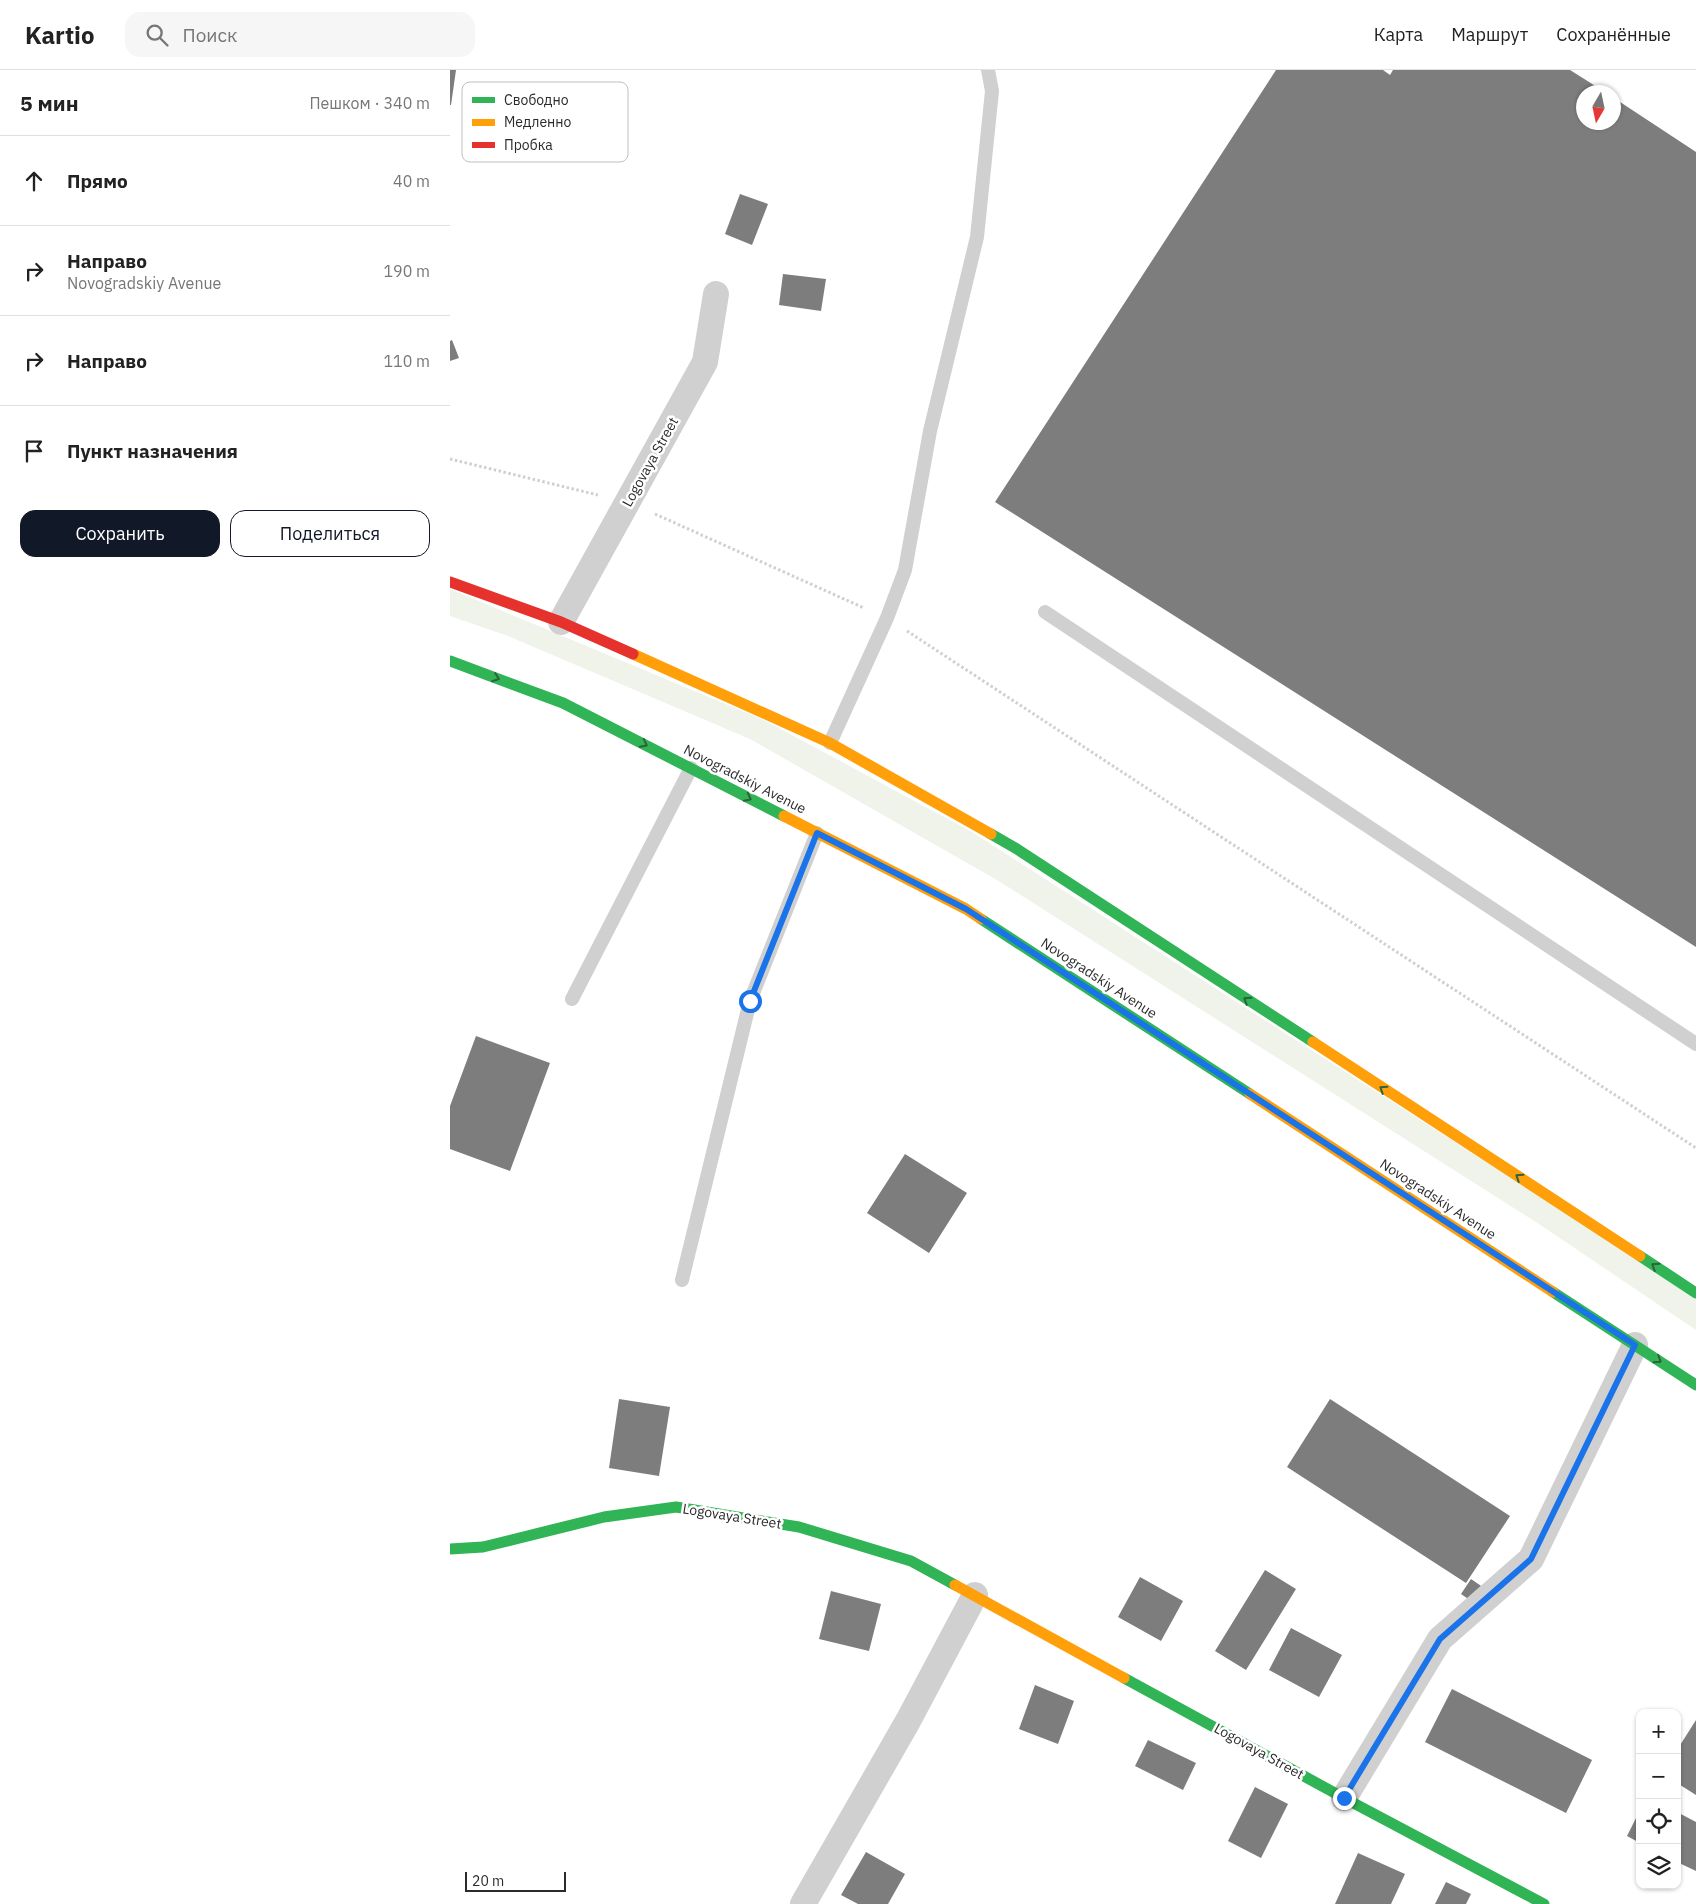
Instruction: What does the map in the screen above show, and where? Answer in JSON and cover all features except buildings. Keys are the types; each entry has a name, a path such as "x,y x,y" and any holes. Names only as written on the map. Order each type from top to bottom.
{"main road":[{"path":"450,582 561,622 830,743 1017,849 1696,1293"},
{"name":"Novogradskiy Avenue","path":"450,661 563,703 966,909 1696,1385"},
{"name":"Logovaya Street","path":"450,1549 483,1548 604,1517 676,1507 799,1527 911,1561 1344,1798 1544,1904"}],"street":[{"name":"Logovaya Street","path":"561,622 705,362 716,294"},
{"path":"1344,1798 1440,1639 1531,1559 1635,1345"},
{"path":"803,1904 908,1721 975,1595"}],"lane":[{"path":"830,743 887,618 905,570 930,431 977,237 992,91 988,70"},
{"path":"1045,612 1696,1044"},
{"path":"572,999 691,768"},
{"path":"682,1280 750,1001 817,833"}],"path":[{"path":"450,458 628,502 887,618 1696,1148"}],"shaded area":[{"path":"450,589 764,720 972,832 1696,1297 1696,1330 1539,1224 997,880 750,739 508,636 450,616"}],"traffic: fast":[{"path":"450,661 563,703 784,816"},
{"path":"991,834 1017,849 1313,1042"},
{"path":"981,919 1250,1094"},
{"path":"1640,1256 1696,1293"},
{"path":"1553,1292 1696,1385"},
{"path":"450,1549 483,1547 604,1517 676,1507 799,1527 911,1561 955,1585"},
{"path":"1124,1678 1544,1904"}],"traffic: slow":[{"path":"633,654 830,743 991,834"},
{"path":"784,816 966,909 981,919"},
{"path":"1313,1042 1640,1256"},
{"path":"1250,1094 1553,1292"},
{"path":"955,1585 1124,1678"}],"traffic: jam":[{"path":"450,582 561,622 633,654"}],"route":[{"path":"750,1001 817,833 966,909 1635,1345 1531,1559 1440,1639 1344,1798"}]}
